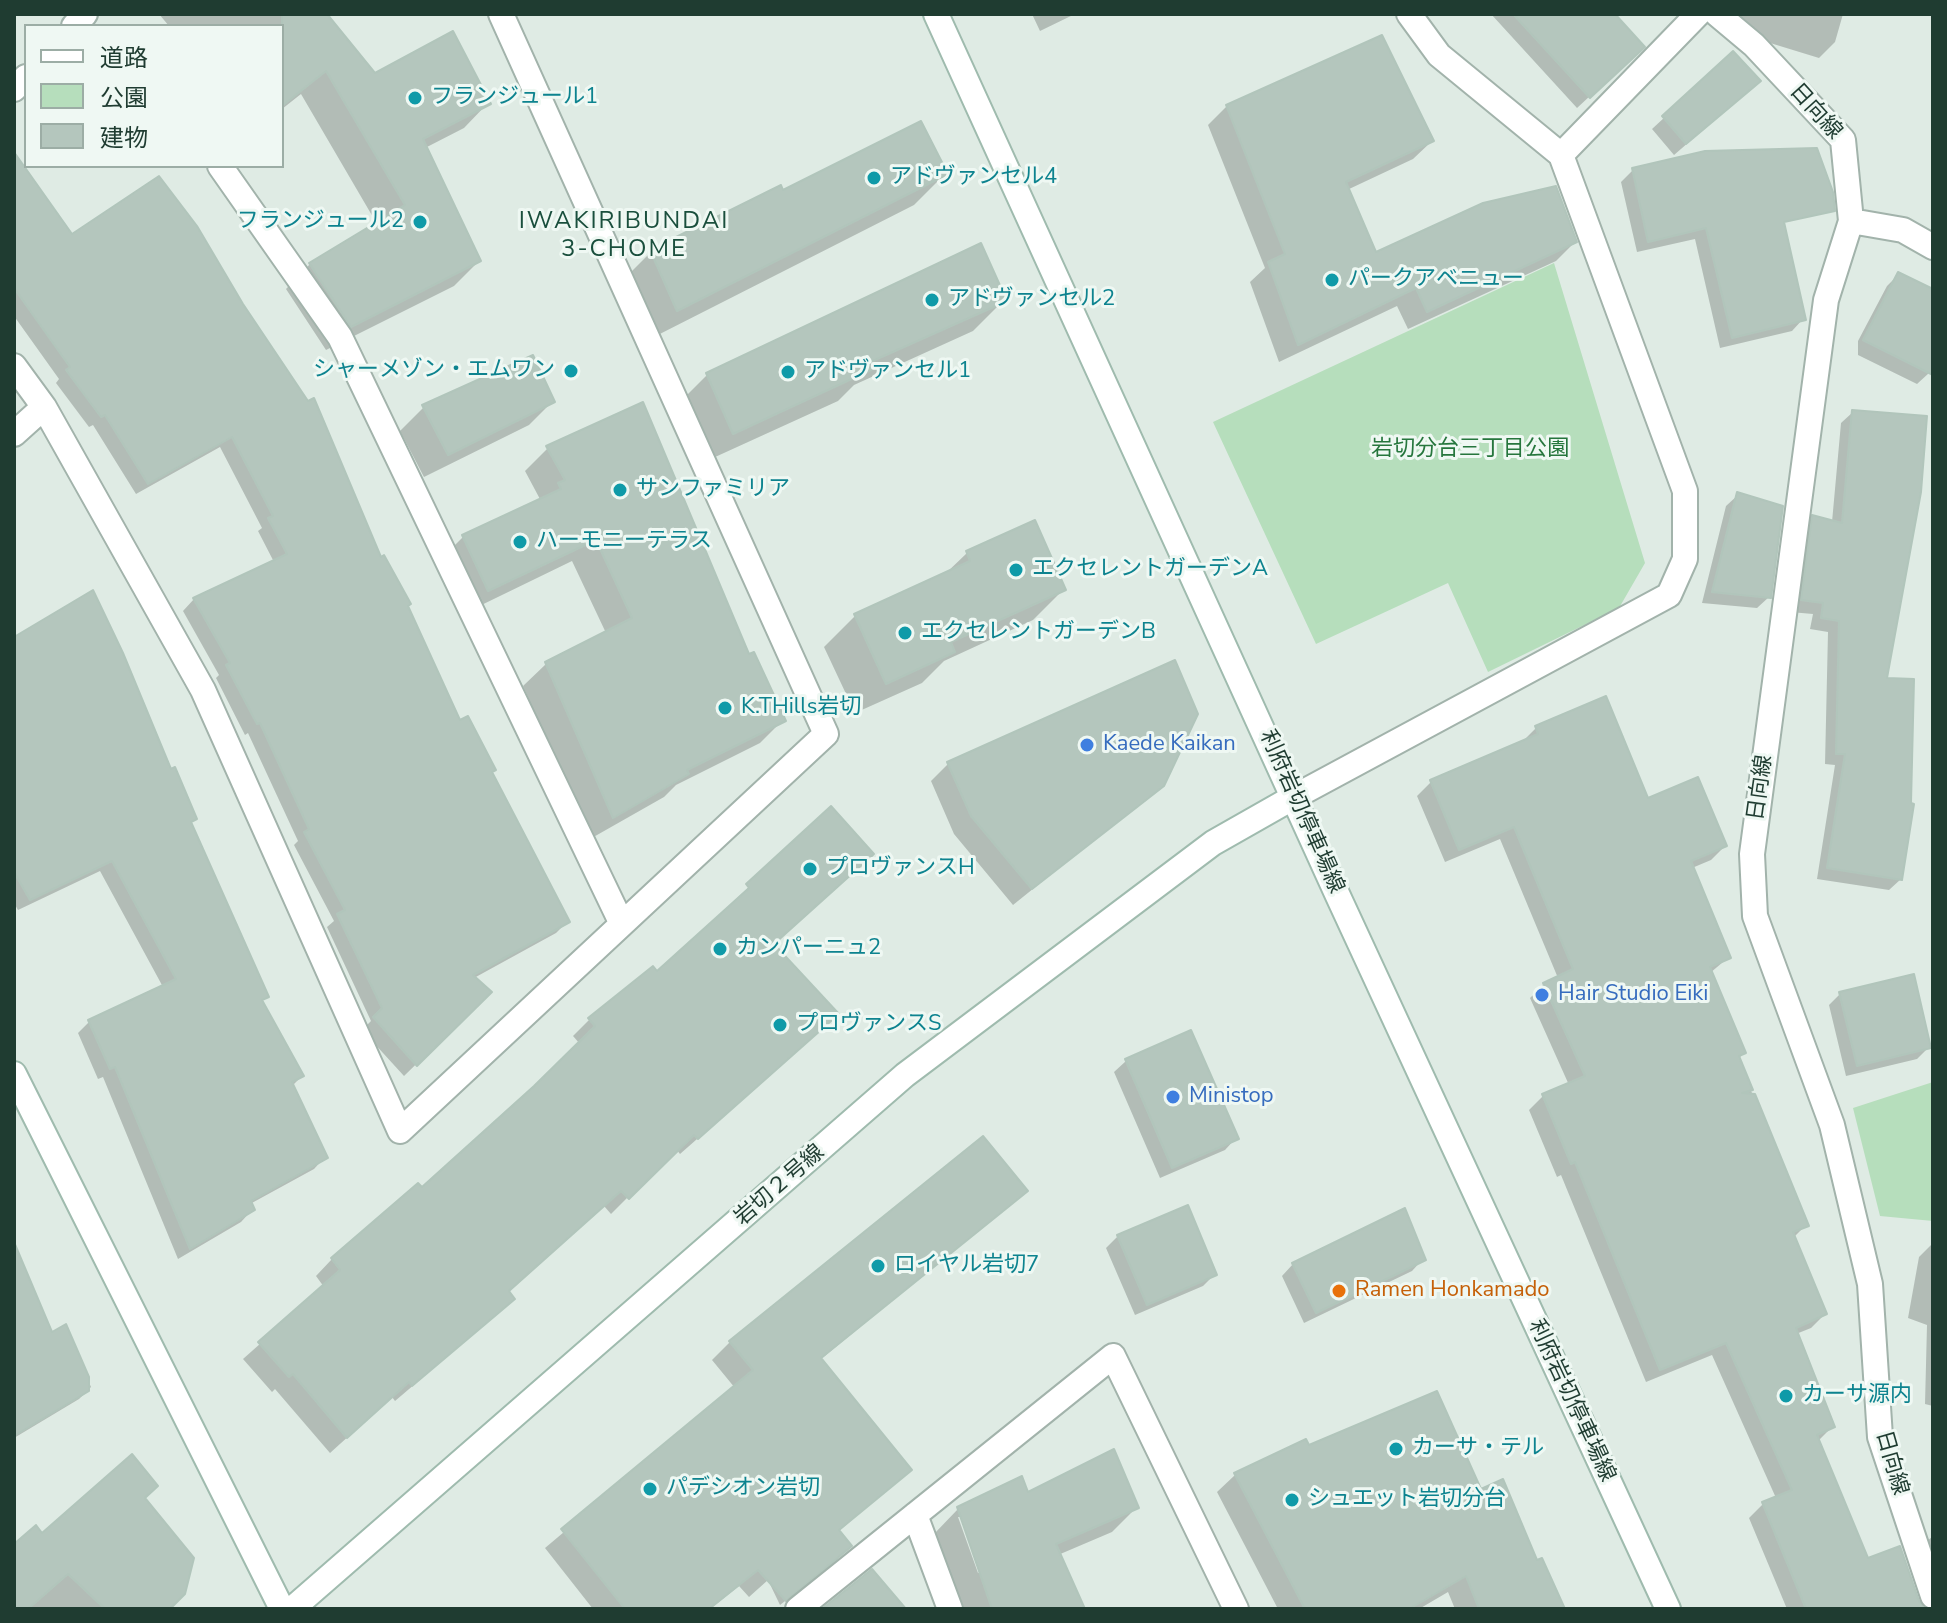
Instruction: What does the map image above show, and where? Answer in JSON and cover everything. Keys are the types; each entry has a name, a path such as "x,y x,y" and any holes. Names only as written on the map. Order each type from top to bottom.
{"street":[{"path":"14,366 44,407 203,690 400,1131 826,734 501,14"},
{"name":"利府岩切停車場線","path":"936,14 1668,1609"},
{"path":"1409,14 1439,55 1561,155 1698,14"},
{"name":"日向線","path":"1717,14 1754,45 1843,140 1851,221 1826,300 1752,854 1755,916 1832,1125 1870,1284 1880,1437 1933,1596"},
{"name":"岩切２号線","path":"292,1609 905,1075 1213,843 1669,595 1685,559 1685,491 1561,155"},
{"path":"221,168 340,337 621,922"},
{"path":"1851,221 1903,230 1933,247"},
{"path":"14,434 44,407"},
{"path":"14,1074 282,1609"},
{"path":"798,1609 1113,1356 1236,1609"},
{"path":"915,1515 950,1609"}],"green space":[{"name":"岩切分台三丁目公園","path":"1554,263 1645,563 1619,608 1488,672 1448,583 1316,644 1213,422"},
{"path":"1933,1082 1933,1221 1880,1216 1853,1108"}],"building":[{"path":"282,14 327,14 375,73 453,31 491,104 423,139 481,261 351,327 309,263 405,205 326,71 284,104"},
{"path":"1513,14 1615,14 1645,47 1590,98"},
{"path":"1382,35 1434,141 1346,182 1376,252 1483,203 1556,186 1577,242 1427,312 1416,288 1298,345 1268,262 1285,254 1226,105"},
{"path":"1733,51 1761,81 1686,144 1662,116"},
{"path":"921,121 948,174 677,311 650,250 781,185 783,190"},
{"path":"1817,148 1833,192 1835,211 1784,222 1806,320 1732,338 1706,228 1648,242 1632,168 1705,151"},
{"path":"14,152 72,234 159,176 197,226 243,304 308,401 314,398 381,557 384,555 411,604 408,606 460,720 468,716 496,770 492,772 570,922 473,975 492,992 417,1066 373,1017 382,1008 337,914 345,910 304,832 309,829 260,723 257,724 226,665 230,663 193,598 287,554 268,518 273,516 232,437 148,484 105,415 101,417 66,370 70,367 14,288"},
{"path":"981,243 1007,301 868,363 871,370 733,434 706,373"},
{"path":"1898,272 1933,289 1933,375 1863,340"},
{"path":"533,355 555,402 448,455 422,405"},
{"path":"643,402 749,654 754,652 786,721 687,770 689,774 613,818 545,662 632,618 596,540 488,591 462,535 561,489 558,483 565,480 546,446"},
{"path":"1852,410 1927,416 1921,492 1887,678 1914,679 1911,803 1914,804 1902,880 1827,868 1845,754 1836,754 1839,621 1821,618 1823,603 1801,600 1812,515 1842,523"},
{"path":"1737,492 1783,506 1771,598 1712,592"},
{"path":"1035,520 1066,590 951,642 955,652 886,684 854,614 970,561 966,551"},
{"path":"93,590 171,769 175,767 197,819 191,822 269,997 262,1000 304,1076 292,1082 328,1158 251,1201 255,1210 190,1249 115,1067 110,1069 88,1020 176,979 112,861 30,900 14,872 14,637"},
{"path":"1175,660 1198,714 1164,786 1032,889 971,816 947,762"},
{"path":"1606,696 1648,798 1698,777 1727,846 1691,861 1731,958 1710,967 1746,1053 1739,1056 1753,1090 1742,1093 1755,1094 1809,1226 1793,1232 1827,1314 1796,1328 1835,1427 1817,1435 1868,1558 1900,1546 1919,1601 1926,1609 1806,1609 1762,1502 1792,1490 1726,1343 1660,1370 1575,1162 1571,1164 1542,1094 1585,1076 1543,983 1573,969 1514,827 1459,850 1430,780 1538,734 1535,726"},
{"path":"831,806 874,854 774,944 839,1014 698,1139 694,1135 629,1199 621,1191 509,1291 515,1299 412,1386 409,1382 347,1438 293,1374 289,1377 258,1342 340,1270 331,1258 418,1183 422,1187 534,1086 595,1026 588,1018 653,966 657,971 749,888 746,884"},
{"path":"1914,974 1931,1048 1857,1066 1839,992"},
{"path":"1191,1030 1239,1139 1172,1168 1125,1059"},
{"path":"983,1136 1028,1191 821,1358 912,1470 839,1530 852,1546 786,1601 758,1570 709,1609 625,1609 561,1529 753,1370 729,1341"},
{"path":"1188,1205 1217,1275 1147,1305 1117,1235"},
{"path":"1405,1208 1426,1260 1316,1313 1292,1263"},
{"path":"14,1242 52,1332 66,1324 89,1377 89,1391 14,1436"},
{"path":"1437,1391 1481,1489 1503,1479 1537,1560 1542,1558 1565,1609 1479,1609 1466,1576 1409,1609 1305,1609 1234,1473 1306,1439 1309,1445"},
{"path":"1114,1449 1139,1508 1056,1544 1085,1609 992,1609 957,1507 1022,1476 1028,1492"},
{"path":"132,1454 158,1486 145,1498 194,1558 185,1594 170,1609 105,1609 68,1574 28,1609 14,1609 14,1544 36,1525 42,1533"},
{"path":"872,1569 906,1609 822,1609"}],"place":[{"name":"フランジュール1","path":"415,98"},
{"name":"アドヴァンセル4","path":"874,178"},
{"name":"フランジュール2","path":"420,222"},
{"name":"パークアベニュー","path":"1332,280"},
{"name":"アドヴァンセル2","path":"932,300"},
{"name":"シャーメゾン・エムワン","path":"571,371"},
{"name":"アドヴァンセル1","path":"788,372"},
{"name":"サンファミリア","path":"620,490"},
{"name":"ハーモニーテラス","path":"520,542"},
{"name":"エクセレントガーデンA","path":"1016,570"},
{"name":"エクセレントガーデンB","path":"905,633"},
{"name":"K.THills岩切","path":"725,708"},
{"name":"Kaede Kaikan","path":"1087,745"},
{"name":"プロヴァンスH","path":"810,869"},
{"name":"カンパーニュ2","path":"720,949"},
{"name":"Hair Studio Eiki","path":"1542,995"},
{"name":"プロヴァンスS","path":"780,1025"},
{"name":"Ministop","path":"1173,1097"},
{"name":"ロイヤル岩切7","path":"878,1266"},
{"name":"Ramen Honkamado","path":"1339,1291"},
{"name":"カーサ源内","path":"1786,1396"},
{"name":"カーサ・テル","path":"1396,1449"},
{"name":"パデシオン岩切","path":"650,1489"},
{"name":"シュエット岩切分台","path":"1292,1500"}],"district":[{"name":"IWAKIRIBUNDAI 3-CHOME","path":"624,236"}]}
